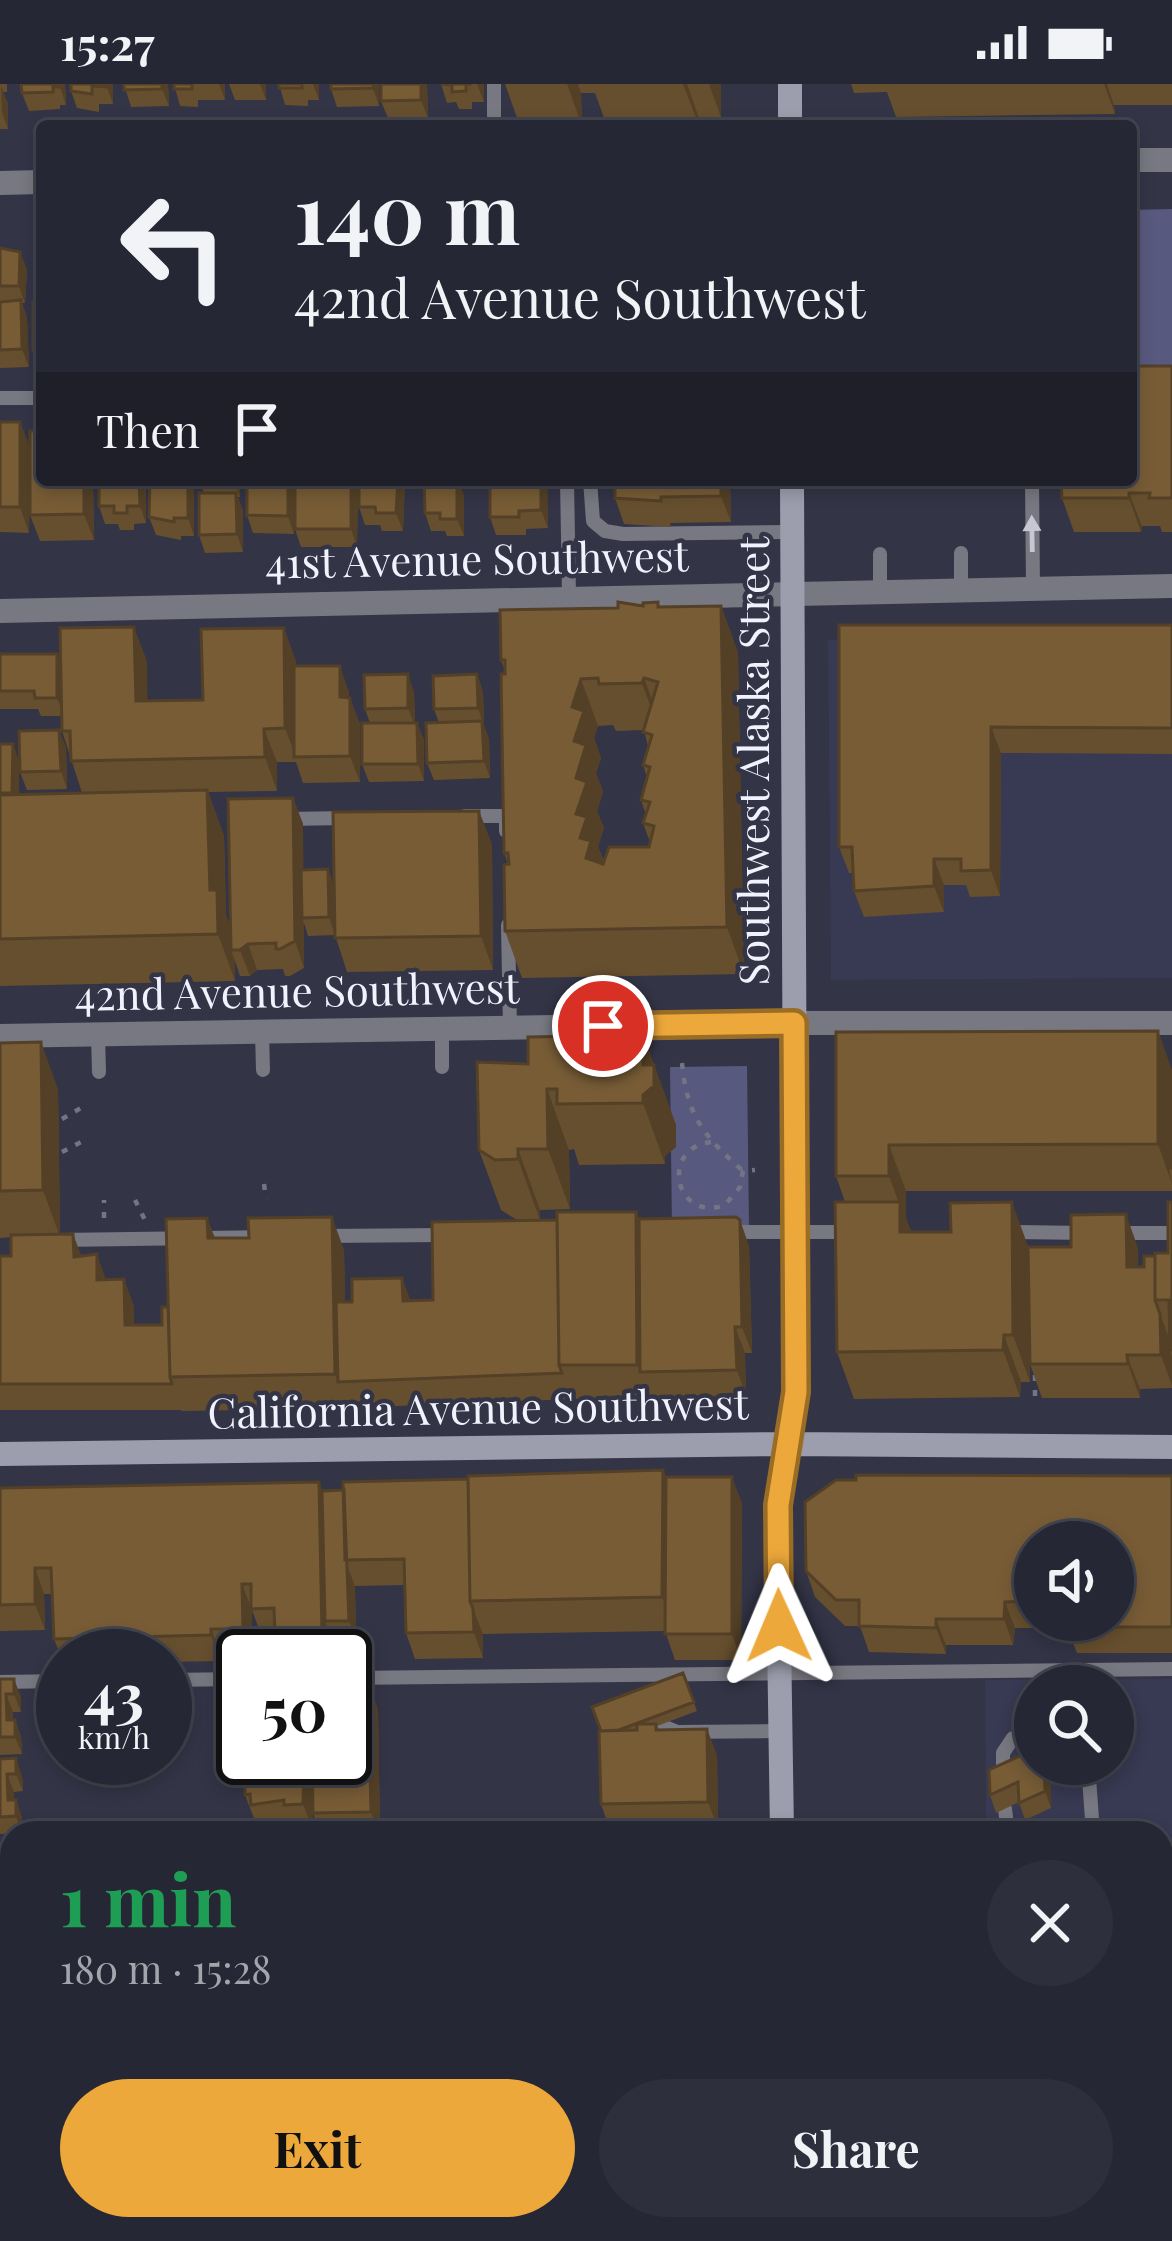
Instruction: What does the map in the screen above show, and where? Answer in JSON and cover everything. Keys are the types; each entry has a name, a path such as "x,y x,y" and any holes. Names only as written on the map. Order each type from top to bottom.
{"main road":[{"path":"790,84 790,120"},
{"name":"Southwest Alaska Street","path":"782,1821 778,1505 796,1392 792,486"},
{"name":"California Avenue Southwest","path":"0,1454 788,1444 1172,1447"}],"street":[{"path":"1137,160 1172,160"},
{"path":"0,183 36,182"},
{"name":"41st Avenue Southwest","path":"0,611 1172,586"},
{"name":"42nd Avenue Southwest","path":"0,1036 794,1023 1172,1023"}],"lane":[{"path":"494,84 494,120"},
{"path":"0,398 36,398"},
{"path":"567,486 568,596"},
{"path":"590,486 593,521 604,531 792,532"},
{"path":"1031,486 1034,588"},
{"path":"880,554 880,591"},
{"path":"961,554 961,590"},
{"path":"437,817 506,816 507,858"},
{"path":"276,819 368,818"},
{"path":"507,902 510,1028"},
{"path":"442,1029 442,1067"},
{"path":"262,1032 263,1070"},
{"path":"98,1034 99,1072"},
{"path":"710,1232 870,1232"},
{"path":"986,1232 1172,1233"},
{"path":"304,1237 452,1235"},
{"path":"42,1240 286,1237"},
{"path":"372,1678 612,1682 779,1674 1172,1670"},
{"path":"0,1682 36,1681"},
{"path":"638,1715 677,1732 781,1731"},
{"path":"1004,1784 1003,1753 1014,1738"},
{"path":"1090,1785 1092,1821"},
{"path":"1005,1809 1006,1821"}],"path":[{"path":"682,1063 690,1108 711,1142 743,1171 754,1170"},
{"path":"62,1120 86,1105"},
{"path":"62,1152 87,1138"},
{"path":"711,1142 684,1155 677,1171 678,1186 688,1201 702,1208 725,1205 740,1187 743,1171"},
{"path":"264,1184 266,1199"},
{"path":"104,1200 104,1223"},
{"path":"135,1200 149,1227"},
{"path":"1034,1359 1035,1405"}],"shaded area":[{"path":"1172,209 1172,378 1137,378 1137,210"},
{"path":"1172,638 1172,978 831,980 828,640"},
{"path":"747,1066 749,1229 672,1230 670,1067"},
{"path":"1134,1679 1172,1679 1172,1821 986,1821 985,1680 1014,1680 1014,1785 1134,1785"}],"building":[{"path":"21,84 60,87 53,87 53,92 22,93"},
{"path":"71,84 107,87 92,86 92,94 71,91"},
{"path":"124,84 162,84 162,89 124,90"},
{"path":"279,84 302,84 302,88 279,88"},
{"path":"331,84 373,84 373,88 331,89"},
{"path":"381,84 421,84 421,100 381,101"},
{"path":"441,84 466,84 466,91 452,92 452,85"},
{"path":"0,248 20,252 19,286 0,286"},
{"path":"21,300 22,349 0,350 0,302"},
{"path":"33,302 36,302 36,350"},
{"path":"1137,366 1172,366 1172,498 1129,493 1129,498 1062,498 1061,486 1137,486"},
{"path":"0,422 20,422 20,507 0,507"},
{"path":"30,431 36,431 36,486 84,486 84,514 30,515"},
{"path":"99,486 139,486 140,506 127,506 127,513 114,513 114,506 99,506"},
{"path":"150,486 188,486 188,518 174,518 174,522 149,517"},
{"path":"247,486 288,486 288,516 247,515"},
{"path":"295,486 351,486 351,529 295,529"},
{"path":"359,486 398,486 396,513 359,507"},
{"path":"424,486 457,486 457,519 425,513"},
{"path":"490,486 541,486 541,510 519,511 519,517 490,517"},
{"path":"615,486 721,486 721,496 661,497 661,501 615,498"},
{"path":"199,493 236,493 237,534 199,535"},
{"path":"618,602 721,606 727,927 505,931 504,865 509,864 508,853 504,853 501,674 505,674 505,660 501,660 500,610 618,608","holes":["598,678 599,684 642,683 644,678 658,682 643,732 652,735 643,765 650,767 641,800 650,802 643,823 654,826 649,847 609,847 603,864 586,858 591,841 580,838 587,817 576,814 587,782 576,778 586,745 574,741 584,711 572,707 581,679"]},
{"path":"839,625 1172,625 1172,728 991,727 991,870 961,871 961,859 934,859 934,886 854,891 852,847 839,847"},
{"path":"134,627 136,701 203,700 201,629 284,628 285,728 264,729 265,757 71,761 70,731 62,731 60,628"},
{"path":"0,654 57,654 57,698 35,698 34,691 0,691"},
{"path":"294,666 340,666 340,697 350,698 350,756 294,757"},
{"path":"408,674 408,708 365,709 364,675"},
{"path":"477,674 478,708 434,709 433,676"},
{"path":"482,721 484,761 427,763 426,723"},
{"path":"362,723 417,723 418,764 362,764"},
{"path":"59,730 61,771 20,772 19,731"},
{"path":"0,744 13,744 12,793 0,793"},
{"path":"207,790 210,890 217,890 218,934 0,939 0,795"},
{"path":"293,798 295,941 280,949 276,943 231,950 228,799"},
{"path":"479,811 481,936 335,938 333,812"},
{"path":"328,869 329,917 302,918 301,870"},
{"path":"1158,1031 1158,1144 889,1145 889,1176 836,1176 836,1032"},
{"path":"643,1035 643,1065 654,1065 654,1086 643,1095 643,1103 557,1104 557,1089 547,1089 548,1149 518,1149 518,1159 495,1160 479,1150 477,1062 528,1064 528,1037"},
{"path":"41,1042 43,1190 0,1191 0,1043"},
{"path":"835,1202 900,1202 900,1232 951,1232 950,1203 1012,1202 1013,1335 1004,1335 1003,1350 837,1352"},
{"path":"1168,1202 1172,1202 1172,1350 1169,1300 1155,1300 1155,1253 1168,1253"},
{"path":"557,1212 636,1212 637,1365 559,1365"},
{"path":"1126,1214 1127,1267 1144,1267 1144,1256 1155,1256 1161,1355 1127,1355 1128,1364 1030,1364 1028,1247 1071,1247 1071,1215"},
{"path":"332,1217 335,1374 170,1377 166,1219 207,1218 208,1238 249,1238 248,1218"},
{"path":"639,1219 740,1220 742,1327 735,1327 737,1370 640,1372"},
{"path":"557,1220 562,1373 338,1382 336,1302 352,1302 352,1279 402,1278 403,1301 433,1300 432,1222"},
{"path":"73,1234 74,1257 97,1254 97,1280 124,1279 125,1325 162,1325 162,1307 168,1307 172,1384 0,1384 0,1256 11,1256 11,1235"},
{"path":"663,1470 662,1597 470,1601 468,1476"},
{"path":"856,1475 1172,1476 1172,1627 1134,1627 1134,1521 1014,1521 1014,1602 1005,1602 1004,1619 936,1619 936,1628 859,1626 859,1600 836,1600 806,1571 805,1502 836,1480 856,1480"},
{"path":"666,1477 732,1477 732,1634 665,1634"},
{"path":"468,1479 474,1632 406,1633 404,1559 345,1560 343,1482"},
{"path":"319,1482 322,1629 275,1629 274,1608 251,1609 251,1584 242,1584 243,1629 211,1629 211,1635 192,1635 192,1629 54,1629 51,1568 35,1568 35,1604 0,1605 0,1488"},
{"path":"344,1490 349,1621 325,1621 322,1491"},
{"path":"683,1673 694,1702 619,1730 601,1731 592,1707"},
{"path":"0,1679 14,1679 14,1694 6,1694 7,1720 15,1720 15,1737 0,1737"},
{"path":"637,1724 656,1724 656,1730 707,1729 708,1802 601,1804 599,1731 637,1730"},
{"path":"16,1758 16,1774 7,1774 8,1800 16,1800 16,1816 0,1817 0,1759"},
{"path":"1014,1759 1014,1784 990,1795 989,1770"},
{"path":"245,1785 303,1785 303,1804 284,1805 284,1800 251,1805 250,1794 245,1795"},
{"path":"312,1785 370,1785 371,1812 313,1813"},
{"path":"1018,1785 1045,1785 1045,1791 1019,1803"}],"route":[{"path":"603,1026 794,1023 796,1392 778,1505 779,1626"}]}
